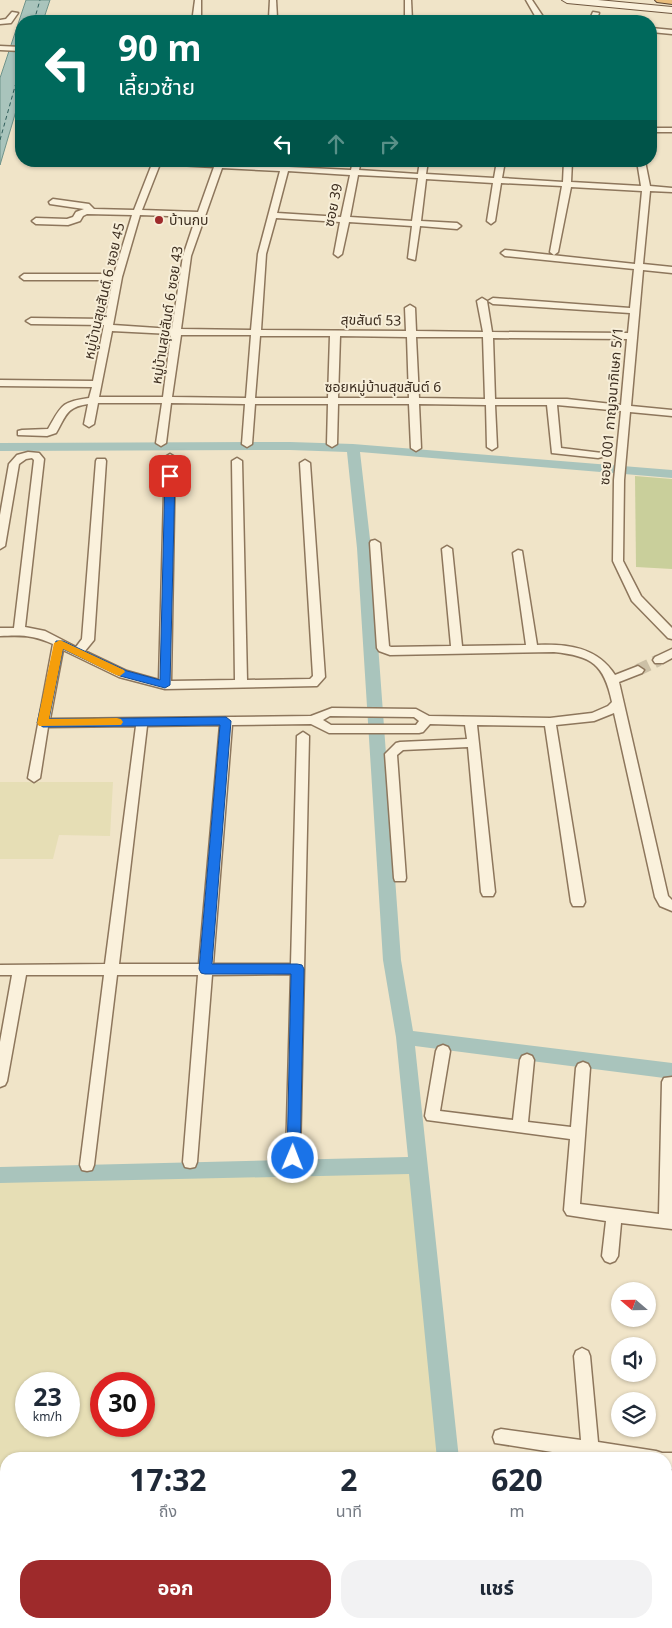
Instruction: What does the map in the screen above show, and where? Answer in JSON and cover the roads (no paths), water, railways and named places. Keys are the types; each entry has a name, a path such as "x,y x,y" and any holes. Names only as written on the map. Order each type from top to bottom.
{"highway":[{"path":"661,0 672,1"}],"main road":[{"path":"567,0 672,10"}],"street":[{"path":"197,15 198,0"},
{"path":"273,0 274,15"},
{"path":"408,0 409,15"},
{"path":"530,0 538,15"},
{"path":"0,22 8,21 14,13"},
{"path":"657,31 672,32"},
{"path":"0,48 15,49"},
{"path":"657,130 672,130"},
{"name":"หมู่บ้านสุขสันต์ 6 ซอย 45","path":"90,424 96,384 110,325 118,277 137,212 155,167"},
{"name":"หมู่บ้านสุขสันต์ 6 ซอย 43","path":"161,443 187,256 218,167"},
{"path":"247,444 262,254 284,167"},
{"path":"302,167 354,173 672,190"},
{"name":"ซอย 39","path":"338,254 356,167"},
{"path":"412,258 424,167"},
{"path":"491,220 500,167"},
{"path":"554,252 567,184 568,167"},
{"name":"ซอย 001 กาญจนาภิเษก 5/1","path":"641,167 646,188 620,465 618,561 636,598 672,635"},
{"path":"52,202 82,205 89,207 90,211"},
{"path":"36,221 68,222 77,219 79,214 90,211 200,215"},
{"path":"272,215 457,226"},
{"path":"504,253 672,270"},
{"path":"24,277 118,277"},
{"path":"482,301 488,335 492,447"},
{"path":"493,301 635,311"},
{"path":"410,308 416,448"},
{"name":"สุขสันต์ 53","path":"30,321 110,325 176,332 632,336"},
{"path":"332,444 335,334"},
{"path":"0,383 96,384"},
{"name":"ซอยหมู่บ้านสุขสันต์ 6","path":"22,433 47,433 52,430 65,408 74,403 93,400 552,402 672,413"},
{"path":"552,402 556,450 598,455"},
{"path":"0,546 14,464 18,458 26,455 35,455 39,459 19,631"},
{"path":"165,685 170,457"},
{"path":"78,652 88,640 101,461"},
{"path":"237,461 241,684"},
{"path":"0,632 19,631 41,634 123,674 165,685 313,683 319,677 305,463"},
{"path":"375,543 383,648 390,652 554,648 576,650 594,657 606,667 613,680 619,702 662,897 665,902 672,906"},
{"path":"447,549 457,651"},
{"path":"518,553 532,649"},
{"path":"34,778 43,723 60,643"},
{"path":"659,660 672,653"},
{"path":"613,680 638,670"},
{"path":"43,723 313,720 330,729 471,721 550,722 594,717 612,709 619,702"},
{"path":"313,720 327,712 416,713 423,724"},
{"path":"190,1162 226,721"},
{"path":"471,721 488,892"},
{"path":"87,1164 142,722"},
{"path":"550,722 578,902"},
{"path":"293,1158 302,736"},
{"path":"400,878 391,754 400,746 474,744"},
{"path":"0,970 297,969"},
{"path":"0,1081 20,970"},
{"path":"443,1051 432,1116 577,1134"},
{"path":"520,1127 527,1060"},
{"path":"583,1068 572,1210 669,1221 669,1082"},
{"path":"610,1256 614,1214"},
{"path":"582,1356 590,1450"},
{"path":"501,1437 605,1452"}],"water":[{"path":"26,0 50,0 45,15 21,15"},
{"path":"15,33 15,114 0,165 0,78"}],"waterway":[{"path":"0,447 290,446 353,448"},
{"path":"353,448 672,474"},
{"path":"353,448 364,548 392,960 405,1037"},
{"path":"405,1037 672,1071"},
{"path":"405,1037 447,1452"},
{"path":"0,1175 418,1165"}],"tunnel":[{"path":"638,670 659,660"}],"place":[{"name":"บ้านกบ","path":"159,220"}]}
